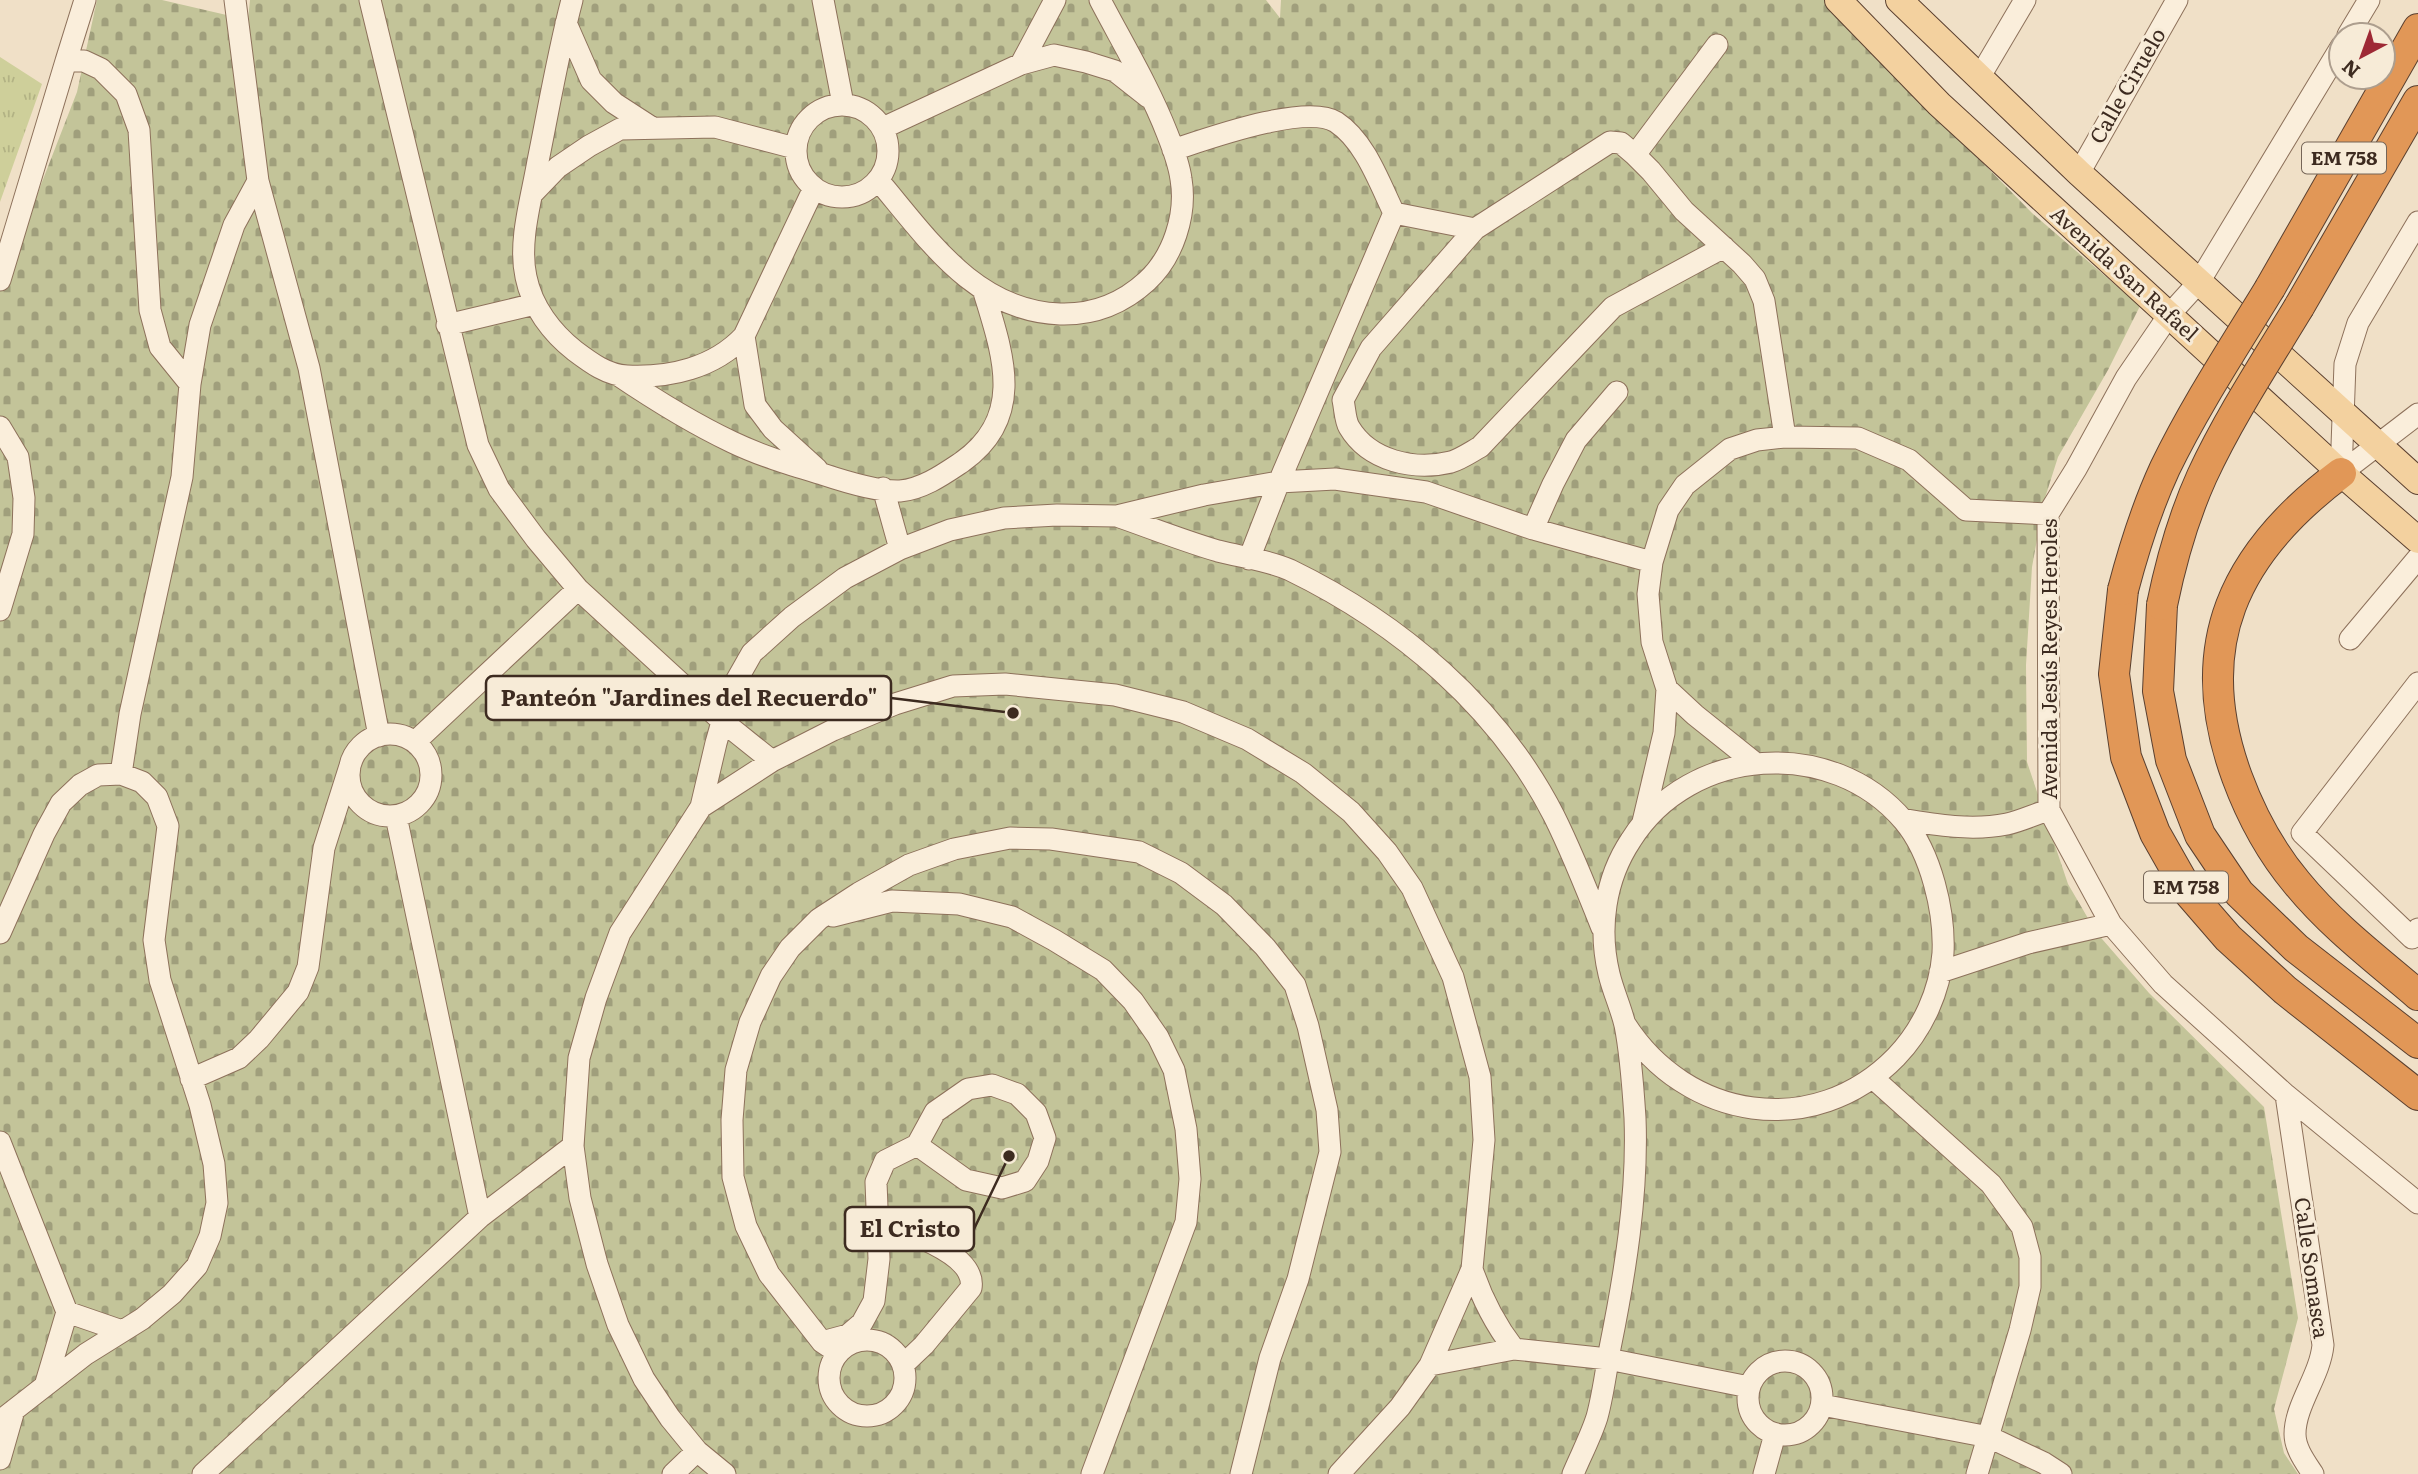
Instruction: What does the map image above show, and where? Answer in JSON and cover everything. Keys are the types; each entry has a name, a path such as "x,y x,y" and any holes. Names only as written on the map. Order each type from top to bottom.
{"highway":[{"name":"EM 758","path":"2418,29 2270,288 2181,436 2165,469 2134,546 2123,590 2114,674 2126,757 2155,833 2189,893 2228,938 2285,990 2418,1094"},
{"name":"EM 758","path":"2418,101 2201,478 2178,540 2162,605 2158,691 2171,760 2200,835 2239,892 2296,948 2418,1043"},
{"path":"2341,473 2310,497 2282,524 2252,561 2229,610 2220,646 2218,699 2233,765 2245,796 2276,855 2301,889 2339,928 2418,995"}],"main road":[{"name":"Avenida San Rafael","path":"1838,0 1939,104 2341,473 2418,540"},
{"path":"1899,0 2079,173 2418,481"}],"street":[{"path":"0,280 85,0"},
{"path":"235,0 258,181 309,368 379,736"},
{"path":"370,0 478,445 499,489 578,589 722,721 772,761"},
{"path":"572,0 532,194 525,242 526,277 536,304 550,328 595,366 618,375 673,412 734,443 852,484 900,491 937,479 970,456 993,429 1005,395 1000,348 982,289"},
{"path":"823,0 843,104"},
{"path":"1021,64 1055,0"},
{"path":"878,180 954,268 1011,306 1040,313 1079,314 1112,306 1136,291 1153,275 1171,250 1180,217 1182,180 1174,150 1154,101 1100,0"},
{"path":"1979,78 2025,0"},
{"name":"Calle Ciruelo","path":"2079,173 2177,0"},
{"path":"2356,21 2369,0"},
{"path":"566,23 591,80 614,103 651,127"},
{"path":"1635,155 1717,45"},
{"path":"883,128 1021,64 1054,55 1115,71 1154,101"},
{"path":"66,61 84,61 101,69 126,94 139,130 150,310 160,347 190,384"},
{"name":"Avenida Jesús Reyes Heroles","path":"2327,70 2199,282 2169,315 2126,378 2048,514 2049,810 2111,924 2163,984 2286,1095 2418,1203"},
{"path":"843,104 857,107 869,113 883,128 888,144 888,158 878,180 867,190 841,197 827,195 814,188 801,174 795,148 798,133 807,119 818,110 843,104"},
{"path":"1174,150 1223,134 1301,115 1322,116 1336,122 1357,142 1394,212"},
{"path":"532,194 558,167 620,129 715,127 795,148"},
{"path":"1724,247 1613,307 1480,447 1453,462 1426,465 1398,463 1383,458 1361,441 1348,425 1343,400 1371,348 1475,229 1610,142 1621,143 1635,155 1684,211 1724,247 1755,279 1764,301 1785,437"},
{"path":"121,774 130,714 182,477 190,384 200,326 234,225 258,181"},
{"path":"618,375 639,376 690,369 730,350 744,336 814,188"},
{"path":"1394,212 1475,229"},
{"path":"1249,559 1394,212"},
{"path":"2341,473 2344,364 2358,323 2418,222"},
{"path":"447,325 536,304"},
{"path":"744,336 755,405 773,429 823,475"},
{"path":"1533,529 1576,440 1617,392"},
{"path":"2341,473 2418,414"},
{"path":"0,427 18,457 24,498 23,534 0,610"},
{"path":"1642,824 1664,733 1668,690 1652,642 1648,594 1652,562 1668,510 1685,485 1730,449 1757,440 1785,437 1858,438 1909,460 1966,510 2048,514"},
{"path":"725,1474 697,1451 670,1418 644,1379 618,1325 597,1264 580,1198 573,1146 579,1058 596,998 620,933 701,807 731,690 752,653 792,617 845,578 900,549 950,530 1004,518 1117,516 1204,495 1279,482 1335,479 1426,492 1533,529 1652,562"},
{"path":"883,488 900,549"},
{"path":"1117,516 1216,550 1287,569 1407,640 1449,678 1490,722 1524,768 1552,813 1604,932"},
{"path":"2350,639 2414,571"},
{"path":"415,742 578,589"},
{"path":"701,807 772,761 895,704 953,686 1005,684 1115,695 1183,712 1247,739 1303,773 1351,811 1387,852 1412,888 1453,977 1480,1077 1484,1140 1472,1269 1430,1365 1400,1407 1339,1474"},
{"path":"2415,934 2302,833 2410,709 2418,684"},
{"path":"1668,690 1755,763"},
{"path":"191,1079 239,1058 259,1039 298,992 308,967 324,848 350,766 357,751 370,739 379,736 404,736 422,750 429,764 430,781 420,804 406,813 396,816 375,813 358,800 350,786 350,766"},
{"path":"1573,1474 1597,1417 1624,1264 1634,1164 1635,1119 1625,1024 1610,976 1604,932 1605,912 1614,874 1631,839 1657,808 1690,784 1722,770 1755,763 1791,763 1827,770 1866,789 1911,830 1928,866 1939,900 1943,928 1940,972 1932,1002 1918,1029 1903,1049 1872,1078 1833,1099 1796,1108 1760,1109 1732,1105 1693,1090 1665,1072 1635,1040 1625,1024"},
{"path":"0,933 44,834 61,803 80,785 97,775 121,774 142,782 157,797 168,826 158,889 154,940 160,981 214,1164 217,1203 210,1236 197,1266 172,1294 142,1319 86,1354 7,1416 0,1459"},
{"path":"1902,819 1987,827 2049,810"},
{"path":"396,816 480,1217"},
{"path":"830,1347 861,1339 887,1344 904,1364 906,1384 898,1403 881,1415 860,1417 842,1408 830,1391 830,1347 769,1274 746,1226 733,1177 736,1070 750,1021 771,976 790,948 818,919 859,892 909,865 954,849 1010,838 1051,839 1139,852 1181,873 1224,905 1265,947 1295,985 1322,1084 1330,1152 1298,1279 1269,1358 1241,1474"},
{"path":"818,919 892,901 959,904 1012,917 1103,970 1133,1001 1158,1037 1169,1059 1174,1070 1186,1129 1190,1179 1185,1222 1091,1474"},
{"path":"1940,972 2028,943 2111,924"},
{"path":"1872,1078 1991,1184 2022,1227 2030,1257 2030,1287 1977,1474"},
{"path":"830,1347 862,1323 874,1301 879,1259 876,1182 886,1161 917,1145 935,1112 968,1089 992,1085 1017,1094 1036,1113 1045,1138 1038,1161 1025,1181 1002,1188 966,1181 917,1145"},
{"name":"Calle Somasca","path":"2286,1095 2323,1345 2322,1361 2299,1415 2294,1435 2300,1454 2313,1474"},
{"path":"0,1142 67,1312 45,1386"},
{"path":"203,1474 480,1217 573,1146"},
{"path":"876,1221 923,1237 961,1262 969,1270 972,1279 971,1288 924,1345 904,1364"},
{"path":"1472,1269 1483,1302 1514,1349"},
{"path":"67,1312 122,1331"},
{"path":"1430,1365 1514,1349 1608,1359 1749,1387"},
{"path":"1781,1361 1797,1363 1808,1368 1819,1382 1822,1405 1819,1415 1802,1431 1787,1435 1775,1434 1764,1429 1754,1418 1748,1400 1749,1387 1758,1372 1768,1365 1781,1361"},
{"path":"1822,1405 1989,1437 2061,1474"},
{"path":"1764,1474 1775,1434"},
{"path":"673,1474 697,1451"},
{"path":"697,1451 697,1474"}],"green space":[{"path":"97,0 162,0 248,20 250,0 1266,0 1280,18 1281,0 1830,0 1932,111 2032,213 2140,306 2108,370 2058,457 2044,501 2032,567 2026,665 2027,762 2068,884 2096,932 2149,993 2264,1107 2298,1318 2274,1409 2284,1453 2298,1474 0,1474 0,290 77,92"},
{"path":"0,57 42,84 0,202"}],"place":[{"name":"Panteón \"Jardines del Recuerdo\"","path":"1013,713"},
{"name":"El Cristo","path":"1009,1156"}]}
